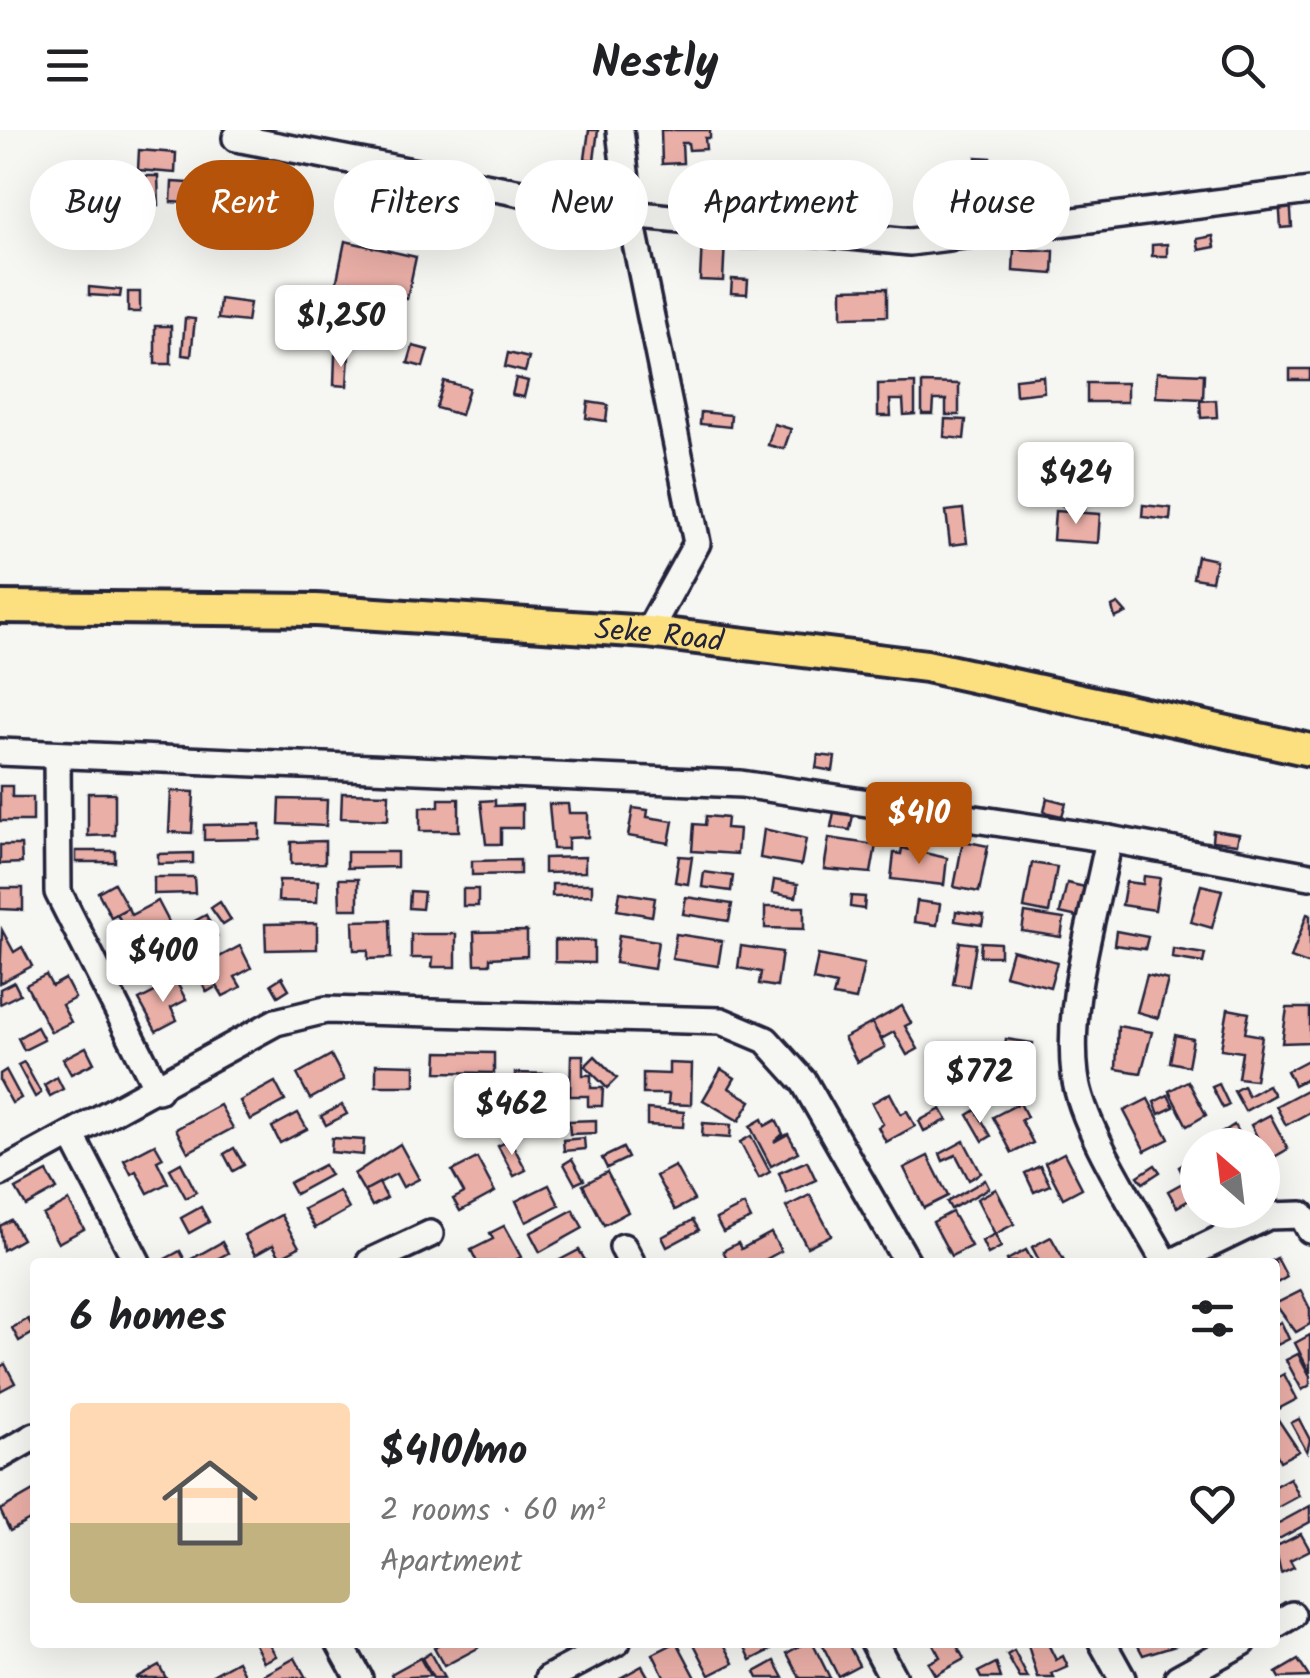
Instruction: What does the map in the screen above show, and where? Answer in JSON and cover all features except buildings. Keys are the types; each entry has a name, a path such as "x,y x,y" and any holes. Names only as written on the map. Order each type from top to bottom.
{"main road":[{"name":"Seke Road","path":"0,608 316,610 648,632 926,666 1310,750"}],"street":[{"path":"620,130 624,160"},
{"path":"236,138 515,192"},
{"path":"648,216 910,242 1310,191"},
{"path":"637,250 697,543 648,632"},
{"path":"0,752 741,784 1109,839 1310,876"},
{"path":"57,755 58,892 158,1090"},
{"path":"1109,839 1077,1006 1075,1076 1094,1128 1163,1258"},
{"path":"0,1173 158,1090 276,1022 326,1010 721,1021 766,1040 804,1082 900,1258"},
{"path":"72,1136 136,1258"},
{"path":"1181,1258 1268,1216 1302,1215 1310,1230"},
{"path":"379,1258 430,1234"},
{"path":"0,1456 30,1439"},
{"path":"342,1648 359,1678"},
{"path":"549,1678 606,1648"},
{"path":"877,1648 893,1678"},
{"path":"1105,1648 1122,1678"},
{"path":"1178,1678 1231,1648"}]}
